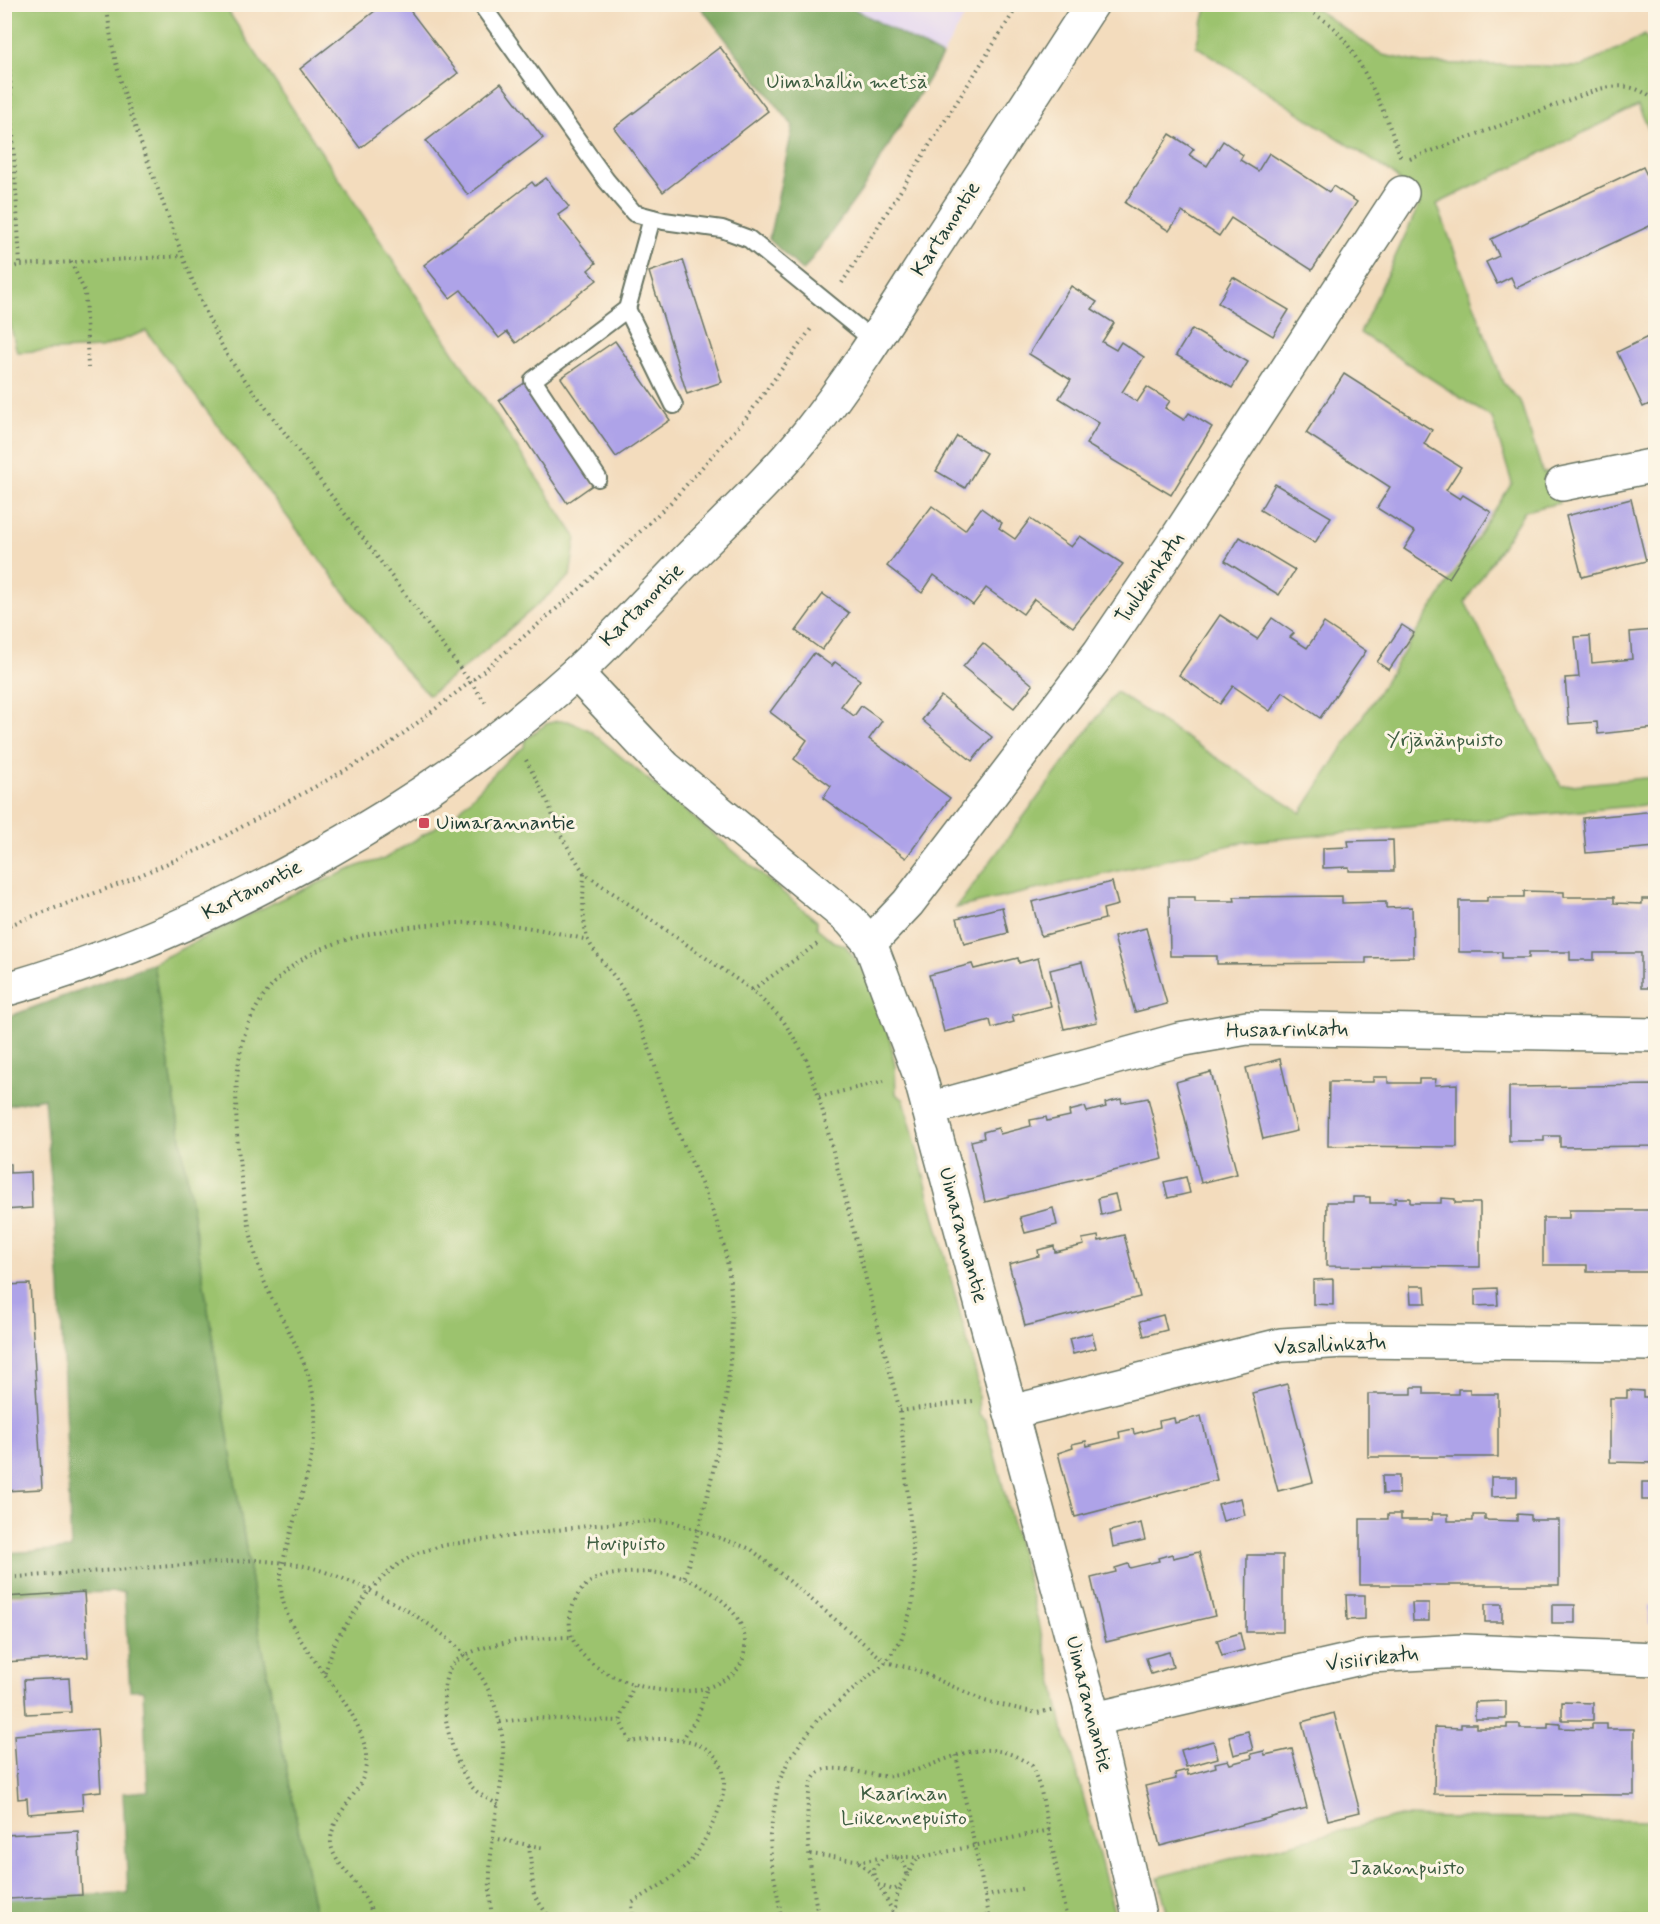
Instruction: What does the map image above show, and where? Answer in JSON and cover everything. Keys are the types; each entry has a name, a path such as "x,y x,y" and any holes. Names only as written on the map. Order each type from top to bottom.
{"street":[{"name":"Kartanontie","path":"4,990 55,975 165,933 329,851 421,793 507,730 576,673 750,496 807,434 874,341 1092,4"},
{"name":"Tuulikinkatu","path":"860,931 908,903 1099,653 1171,547 1402,193"},
{"path":"1562,484 1656,465"},
{"name":"Uimarannantie","path":"576,673 665,767 860,931 919,1073 1092,1710 1140,1920"},
{"name":"Husaarinkatu","path":"929,1110 1179,1040 1247,1028 1656,1035"},
{"name":"Vasallinkatu","path":"1008,1400 1281,1345 1344,1341 1656,1344"},
{"name":"Visiirikatu","path":"1092,1710 1369,1656 1464,1651 1656,1659"}],"lane":[{"path":"480,4 606,180 634,213 722,229 749,239 874,341"},
{"path":"597,478 533,380 627,309 652,218"},
{"path":"627,309 674,405"}],"path":[{"path":"6,4 20,266"},
{"path":"107,4 112,48 125,99 203,311 228,357 487,704"},
{"path":"4,927 122,883 205,847 382,750 469,682 582,587 671,502 746,418 828,305 1019,4"},
{"path":"1299,4 1332,27 1347,44 1358,62 1402,162 1599,89 1622,84 1641,89 1656,101"},
{"path":"4,270 20,266 71,262 183,256"},
{"path":"71,262 85,292 88,368"},
{"path":"525,757 548,802 558,831 584,873 752,990 782,1019 806,1058 819,1097 900,1411 915,1574 912,1606 901,1640 886,1662 818,1719 789,1759 778,1784 772,1810 770,1851 783,1920"},
{"path":"584,873 583,905 588,940 621,986 635,1014 650,1050 672,1117 719,1227 727,1258 731,1299 726,1400 700,1530 684,1578"},
{"path":"376,1920 359,1887 335,1857 331,1839 366,1772 365,1745 358,1723 287,1617 281,1588 283,1562 310,1462 315,1408 310,1384 258,1266 248,1226 237,1132 241,1052 250,1019 267,990 287,970 312,953 344,941 419,926 498,924 537,928 588,940"},
{"path":"752,990 860,931"},
{"path":"819,1097 919,1073"},
{"path":"900,1411 1008,1400"},
{"path":"325,1673 335,1641 369,1591 394,1567 417,1553 446,1545 630,1521 674,1522 751,1549 886,1662 914,1670 985,1701 1037,1713 1092,1710"},
{"path":"4,1578 255,1560 283,1562 313,1568 369,1591 442,1635 466,1656 479,1674 500,1722 503,1777 490,1871 492,1920"},
{"path":"650,1572 684,1578 727,1604 741,1624 747,1643 742,1664 732,1676 707,1688 686,1692 662,1692 634,1685 599,1670 583,1654 573,1637 569,1622 579,1591 592,1581 622,1573 650,1572"},
{"path":"498,1805 474,1789 461,1769 450,1738 443,1696 447,1674 455,1662 466,1656 524,1638 573,1637"},
{"path":"633,1920 632,1903 686,1866 705,1841 718,1812 724,1788 723,1768 715,1754 701,1746 672,1738 630,1742 620,1721 634,1685"},
{"path":"682,1740 698,1716 707,1688"},
{"path":"500,1722 533,1718 620,1721"},
{"path":"819,1920 810,1854 810,1787 817,1774 827,1768 881,1777 895,1775 975,1749 991,1749 1022,1759 1032,1766 1038,1779 1067,1920"},
{"path":"956,1755 990,1920"},
{"path":"810,1854 856,1860 921,1857 1050,1830"},
{"path":"493,1838 544,1848"},
{"path":"528,1845 534,1895 551,1920"},
{"path":"873,1876 875,1865 884,1857"},
{"path":"895,1857 904,1863 907,1874"},
{"path":"893,1912 912,1864 921,1857"},
{"path":"856,1860 869,1869 888,1898 894,1920"},
{"path":"878,1885 894,1890 903,1884"},
{"path":"985,1896 1026,1888"},
{"path":"981,1920 988,1912"}],"shaded area":[{"path":"853,4 971,5 942,56 852,8"}],"green space":[{"path":"4,5 224,5 576,537 570,576 473,661 429,695 400,665 146,331 101,348 17,352 4,300"},
{"name":"Uimahallin metsä","path":"699,5 853,5 852,8 942,56 862,190 803,271 769,239 793,126"},
{"name":"Yrjänänpuisto","path":"1207,5 1310,5 1383,55 1421,63 1581,67 1645,35 1655,57 1655,143 1638,106 1437,204 1503,383 1520,401 1543,473 1552,471 1560,503 1525,511 1465,602 1561,786 1655,777 1655,804 1244,842 956,908 1116,692 1301,813 1512,483 1492,418 1360,333 1420,203 1392,173 1196,46"},
{"name":"Hovipuisto","path":"568,721 589,730 817,921 817,928 834,942 845,945 864,971 889,1033 895,1066 896,1094 904,1100 977,1378 979,1414 986,1421 1053,1679 1065,1738 1069,1743 1116,1919 316,1919 258,1625 153,963 281,899 361,865 384,859 454,816 508,759 524,747 525,740 546,724"},
{"path":"153,963 258,1625 316,1919 5,1919 4,1897 128,1893 123,1793 148,1791 143,1690 130,1690 124,1592 5,1594 5,1553 71,1549 60,1285 44,1098 5,1106 5,1018"},
{"name":"Jaakonpuisto","path":"1396,1817 1655,1821 1655,1919 1169,1919 1158,1877"}],"building":[{"path":"384,4 405,4 458,73 360,148 300,69"},
{"path":"720,47 768,111 663,192 614,128"},
{"path":"501,83 543,138 468,195 426,141"},
{"path":"1170,134 1194,149 1189,155 1207,166 1223,141 1243,155 1240,160 1258,171 1269,153 1329,192 1333,186 1357,202 1312,270 1231,218 1219,236 1182,212 1169,231 1125,203"},
{"path":"1643,167 1656,194 1656,223 1516,288 1511,277 1497,284 1486,262 1499,256 1491,239"},
{"path":"546,178 569,207 558,215 596,263 588,270 597,280 516,343 507,332 499,338 461,290 450,298 424,265 532,182 535,186"},
{"path":"683,260 722,382 687,394 649,272"},
{"path":"1233,277 1289,310 1273,336 1218,303"},
{"path":"1071,286 1097,302 1092,309 1114,323 1102,342 1116,350 1121,342 1144,357 1122,392 1137,402 1147,387 1170,401 1165,408 1184,420 1189,413 1212,427 1171,495 1086,444 1099,423 1059,398 1071,380 1029,354"},
{"path":"1192,329 1248,362 1232,388 1176,355"},
{"path":"1656,333 1656,401 1643,407 1617,352"},
{"path":"615,341 670,420 616,457 561,378"},
{"path":"1344,374 1432,430 1424,444 1461,467 1446,490 1460,499 1463,495 1491,512 1449,578 1404,549 1415,532 1377,508 1390,487 1306,433"},
{"path":"526,382 594,484 567,503 499,400"},
{"path":"957,436 986,453 965,488 936,471"},
{"path":"1275,484 1331,517 1315,543 1260,510"},
{"path":"1631,499 1646,561 1582,577 1566,516"},
{"path":"932,506 965,530 981,508 1002,523 999,528 1015,539 1030,519 1071,547 1080,536 1123,564 1073,627 1034,599 1023,614 986,588 973,605 934,575 922,593 887,566"},
{"path":"1240,537 1295,570 1279,595 1225,561"},
{"path":"823,594 849,613 822,650 796,631"},
{"path":"1220,615 1257,639 1272,618 1294,633 1290,637 1307,648 1324,623 1366,651 1320,718 1283,692 1270,711 1233,686 1220,704 1179,675"},
{"path":"1402,625 1414,633 1389,670 1377,662"},
{"path":"1654,630 1656,728 1598,734 1597,722 1569,724 1565,678 1579,677 1575,637 1590,636 1592,663 1632,659 1630,632"},
{"path":"983,643 1033,685 1014,708 963,667"},
{"path":"814,653 832,666 835,662 860,680 841,706 854,716 861,706 882,721 869,739 950,798 906,858 823,798 831,786 794,759 807,740 770,712"},
{"path":"941,696 992,737 972,761 922,720"},
{"path":"4,802 6,802 9,866 4,866"},
{"path":"1656,811 1656,847 1586,853 1583,818"},
{"path":"1393,840 1394,871 1349,871 1349,867 1323,868 1323,848 1349,847 1348,841"},
{"path":"1112,882 1118,905 1103,909 1105,919 1041,936 1032,902"},
{"path":"1524,891 1564,892 1564,897 1614,897 1614,903 1642,904 1642,899 1656,899 1656,988 1641,988 1641,953 1594,953 1594,960 1570,960 1570,952 1529,952 1529,958 1502,958 1502,952 1459,952 1459,901 1487,901 1487,897 1524,897"},
{"path":"1342,896 1342,903 1386,902 1386,908 1412,907 1413,957 1366,958 1366,963 1217,964 1217,956 1170,956 1169,897 1195,897 1195,901 1235,901 1234,897"},
{"path":"1002,907 1008,933 964,944 957,918"},
{"path":"1146,928 1167,1004 1135,1012 1114,937"},
{"path":"1018,958 1019,963 1038,958 1051,1006 1012,1016 1014,1022 992,1028 990,1020 944,1032 929,975 972,964 974,969"},
{"path":"1082,962 1097,1022 1064,1029 1050,970"},
{"path":"1280,1059 1297,1131 1263,1139 1246,1068"},
{"path":"1211,1072 1237,1174 1201,1183 1176,1082"},
{"path":"1373,1077 1388,1077 1388,1083 1419,1083 1419,1079 1436,1079 1435,1085 1457,1084 1457,1147 1328,1146 1329,1082 1373,1082"},
{"path":"1656,1085 1656,1146 1560,1147 1560,1136 1544,1136 1544,1141 1509,1141 1509,1087"},
{"path":"1148,1098 1163,1159 985,1202 971,1141 984,1138 983,1132 998,1128 1000,1134 1031,1126 1030,1120 1046,1117 1047,1121 1070,1116 1069,1111 1085,1107 1087,1112 1106,1107 1105,1103 1121,1099 1122,1103"},
{"path":"4,1164 10,1164 10,1173 31,1172 32,1208 4,1210"},
{"path":"1186,1177 1190,1193 1168,1198 1164,1182"},
{"path":"1115,1194 1119,1210 1101,1215 1098,1198"},
{"path":"1353,1197 1370,1197 1370,1203 1395,1203 1395,1198 1410,1198 1410,1203 1441,1203 1441,1198 1455,1199 1455,1203 1480,1203 1480,1267 1326,1266 1327,1202 1353,1202"},
{"path":"1053,1208 1057,1225 1025,1233 1020,1217"},
{"path":"1569,1210 1656,1210 1656,1272 1587,1272 1587,1265 1543,1265 1543,1218 1569,1218"},
{"path":"1124,1235 1140,1297 1025,1326 1009,1264 1039,1256 1038,1250 1054,1246 1055,1252 1084,1245 1082,1239 1098,1236 1099,1241"},
{"path":"1333,1279 1333,1305 1313,1304 1313,1280"},
{"path":"30,1284 42,1489 4,1491 4,1285"},
{"path":"1410,1286 1425,1286 1426,1303 1411,1303"},
{"path":"1497,1288 1498,1305 1475,1306 1475,1289"},
{"path":"1163,1315 1167,1330 1144,1336 1140,1321"},
{"path":"1092,1333 1096,1348 1073,1354 1069,1339"},
{"path":"1287,1384 1313,1482 1278,1491 1252,1393"},
{"path":"1412,1387 1424,1387 1424,1394 1458,1394 1458,1389 1470,1389 1470,1394 1498,1394 1498,1457 1368,1457 1368,1394 1412,1394"},
{"path":"1627,1390 1643,1391 1643,1397 1656,1397 1656,1463 1610,1462 1610,1398 1627,1398"},
{"path":"1201,1416 1217,1480 1075,1517 1058,1453 1073,1448 1072,1444 1086,1441 1087,1446 1120,1438 1119,1432 1133,1429 1134,1434 1160,1427 1159,1421 1174,1418 1175,1423"},
{"path":"1382,1476 1399,1476 1399,1494 1383,1494"},
{"path":"1491,1477 1517,1477 1517,1496 1491,1497"},
{"path":"1642,1482 1656,1482 1656,1500 1642,1500"},
{"path":"1241,1498 1245,1515 1223,1521 1218,1504"},
{"path":"1388,1514 1401,1514 1401,1520 1432,1520 1432,1514 1448,1514 1448,1521 1473,1521 1473,1515 1485,1515 1485,1520 1517,1521 1517,1514 1531,1515 1531,1520 1559,1520 1559,1585 1360,1585 1360,1519 1388,1519"},
{"path":"1141,1523 1145,1540 1113,1547 1110,1531"},
{"path":"1199,1552 1215,1616 1106,1642 1091,1578 1116,1572 1115,1568 1128,1564 1130,1568 1159,1561 1158,1558 1172,1554 1173,1558"},
{"path":"1247,1555 1283,1555 1283,1632 1246,1632"},
{"path":"84,1592 88,1657 4,1662 4,1597"},
{"path":"1346,1595 1365,1595 1365,1619 1347,1620"},
{"path":"1412,1603 1429,1603 1429,1621 1413,1621"},
{"path":"1485,1604 1502,1604 1502,1622 1485,1622"},
{"path":"1552,1605 1575,1605 1575,1623 1552,1623"},
{"path":"1649,1606 1656,1606 1656,1625 1649,1625"},
{"path":"1240,1633 1244,1650 1222,1656 1217,1640"},
{"path":"1169,1652 1173,1667 1151,1674 1146,1658"},
{"path":"69,1678 71,1712 26,1714 24,1680"},
{"path":"1506,1701 1506,1719 1475,1719 1475,1702"},
{"path":"1562,1702 1593,1703 1593,1720 1562,1720"},
{"path":"1334,1713 1360,1812 1328,1820 1302,1722"},
{"path":"1548,1723 1560,1724 1560,1728 1592,1729 1592,1724 1607,1724 1607,1729 1634,1729 1634,1795 1434,1794 1435,1727 1461,1728 1461,1724 1476,1724 1476,1728 1507,1728 1507,1724 1520,1724 1520,1728 1548,1728"},
{"path":"97,1729 101,1791 82,1793 83,1810 28,1814 27,1798 18,1799 14,1735"},
{"path":"1248,1731 1253,1750 1234,1755 1229,1736"},
{"path":"1213,1741 1218,1758 1186,1767 1181,1750"},
{"path":"1292,1749 1307,1808 1160,1846 1145,1786 1176,1779 1175,1773 1187,1770 1188,1775 1216,1767 1215,1763 1228,1760 1230,1764 1252,1758 1251,1754 1264,1751 1265,1755"},
{"path":"78,1831 82,1895 9,1899 5,1835"}],"place":[{"name":"Uimarannantie","path":"424,823"}],"park label":[{"name":"Kaarinan Liikennepuisto","path":"904,1806"}]}
